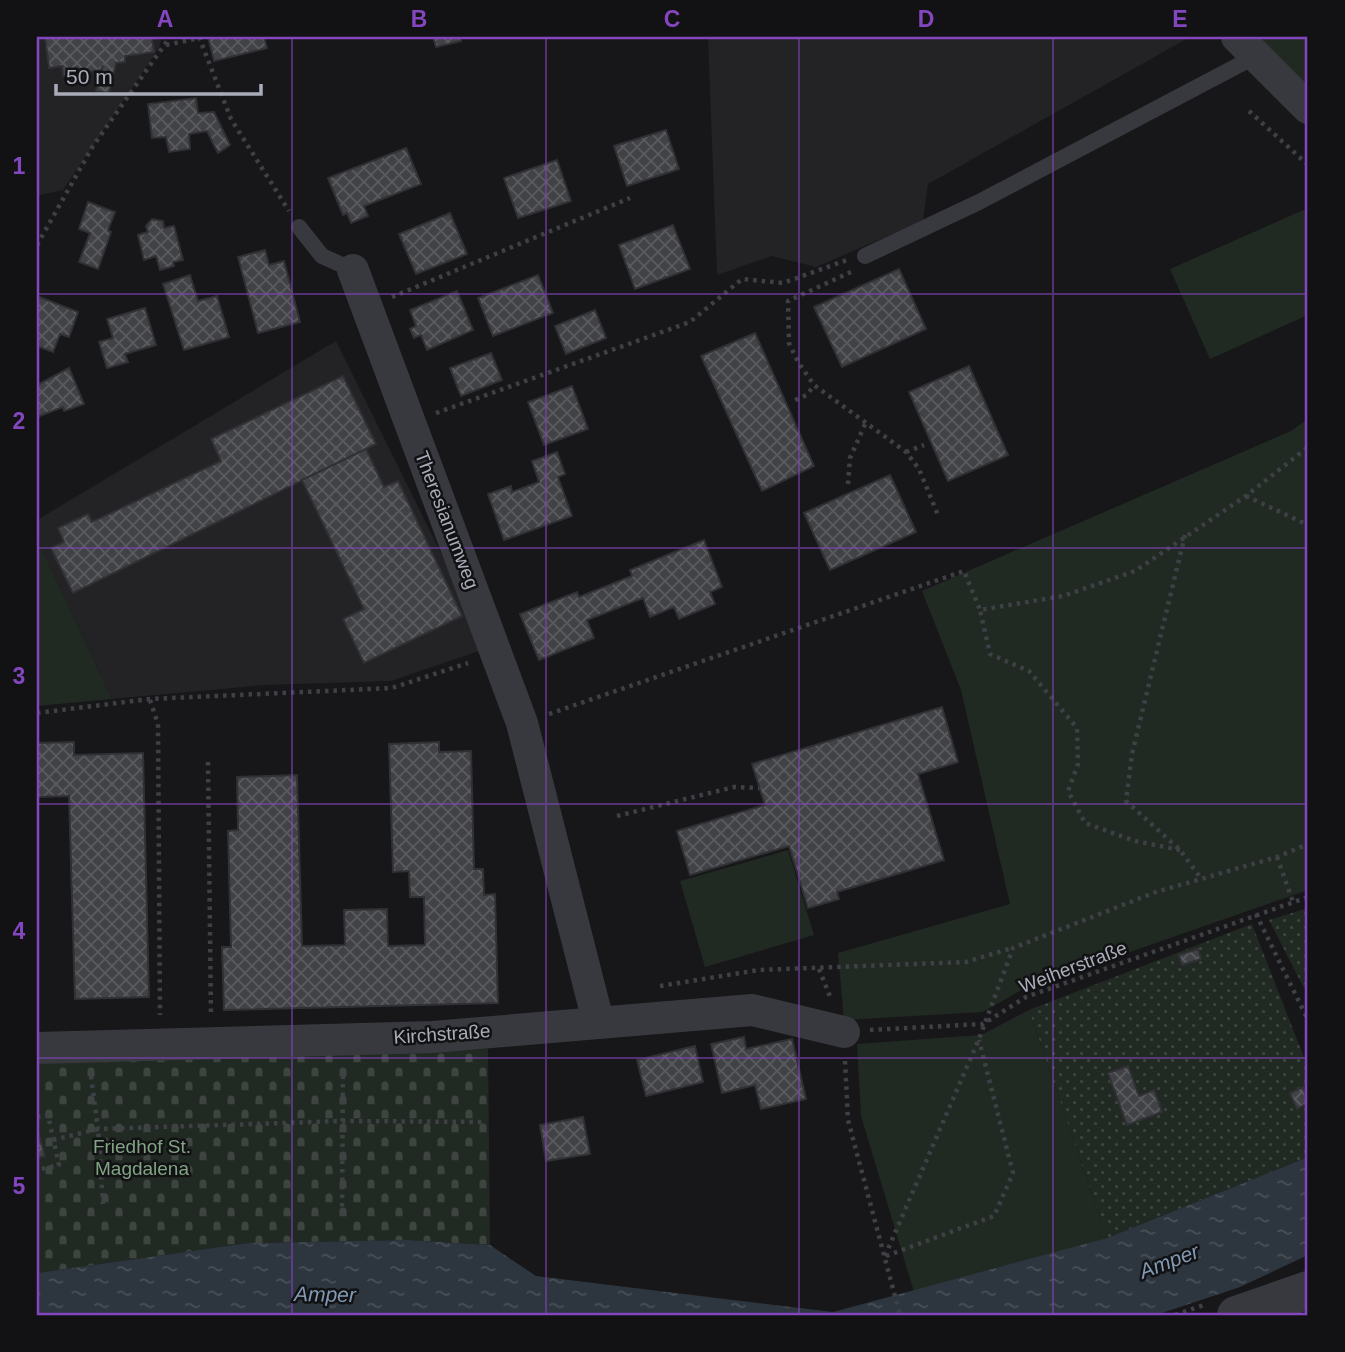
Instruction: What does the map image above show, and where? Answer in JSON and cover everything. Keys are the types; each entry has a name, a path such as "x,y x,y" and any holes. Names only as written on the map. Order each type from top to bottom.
{"street":[{"path":"1246,46 1308,108"},
{"name":"Theresianumweg","path":"353,270 522,723 597,1021"},
{"name":"Kirchstraße","path":"37,1048 433,1037 597,1021 752,1010 844,1032"},
{"path":"1236,1315 1308,1290"}],"lane":[{"path":"864,256 979,202 1246,46"},
{"name":"Theresianumweg","path":"299,227 322,256 353,270"}],"path":[{"path":"37,245 93,146 170,37"},
{"path":"165,45 199,38 231,119 299,227"},
{"path":"1249,111 1308,165"},
{"path":"367,307 630,198"},
{"path":"864,256 856,270 788,301 789,343 814,384 906,452 919,468 938,515"},
{"path":"410,423 690,322 742,279 783,283 864,256"},
{"path":"795,400 807,395 814,384"},
{"path":"848,484 850,458 866,422"},
{"path":"906,452 924,445"},
{"path":"980,610 1063,596 1135,571 1185,534 1246,496 1308,447"},
{"path":"1246,496 1308,525"},
{"path":"1185,534 1132,754 1126,802 1180,850 1200,877"},
{"path":"522,723 964,571 980,610 990,654 1029,671 1077,728 1078,764 1068,791 1085,823 1135,841 1180,850"},
{"path":"37,713 150,699 391,688 498,653"},
{"path":"150,699 158,724 160,1044"},
{"path":"208,762 211,1043"},
{"path":"617,817 734,787 760,788"},
{"path":"656,987 759,970 966,962 1013,948 1200,877 1277,857 1308,844"},
{"path":"1277,857 1293,902"},
{"name":"Weiherstraße","path":"844,1032 983,1024 1027,997 1308,897"},
{"path":"1256,914 1308,1020"},
{"path":"885,1256 979,1040 1013,948"},
{"path":"844,1032 848,1120 885,1256 887,1276 900,1315"},
{"path":"342,1215 343,1039"},
{"path":"885,1256 994,1216 1013,1174 979,1040"},
{"path":"82,1076 93,1076 103,1204"},
{"path":"37,1117 48,1115 59,1165 37,1170"},
{"path":"53,1140 98,1129 344,1121 486,1122"}],"shaded area":[{"path":"37,37 162,37 159,48 63,190 37,196"},
{"path":"708,37 1190,37 928,184 923,221 816,267 772,256 717,275"},
{"path":"336,341 488,648 391,681 263,685 112,699 37,539 37,520"}],"green space":[{"path":"1245,37 1308,37 1308,98"},
{"path":"1308,208 1308,315 1210,359 1170,269"},
{"path":"1308,419 1308,890 1021,990 983,1012 844,1020 838,953 1010,904 961,690 922,591 1291,431"},
{"path":"37,539 112,699 37,706"},
{"path":"788,850 814,935 705,967 680,881"},
{"path":"1308,908 1308,996 1269,920"},
{"path":"1252,924 1308,1068 1308,1157 1107,1238 1029,1010"},
{"path":"1029,1010 1107,1238 914,1292 861,1116 857,1044 981,1035"},
{"name":"Friedhof St. Magdalena","path":"488,1049 490,1245 407,1240 248,1243 37,1273 37,1061"}],"water":[{"name":"Amper","path":"1308,1157 1308,1255 1240,1287 1156,1315 37,1315 37,1273 248,1243 407,1240 490,1245 536,1276 833,1312 1107,1238"}],"building":[{"path":"45,37 160,37 152,39 154,52 125,56 125,62 116,63 109,93 96,91 103,65 101,70 63,76 62,66 49,68"},
{"path":"208,37 264,37 267,48 214,61"},
{"path":"433,37 460,37 461,41 436,47"},
{"path":"196,98 198,113 214,112 230,145 218,153 207,131 189,134 190,149 169,152 166,137 152,138 148,104"},
{"path":"666,130 679,169 627,186 614,146"},
{"path":"406,148 421,184 364,206 368,216 351,223 347,213 343,215 328,178"},
{"path":"557,160 571,201 518,218 504,178"},
{"path":"88,202 115,212 98,269 79,262 90,233 79,229"},
{"path":"450,213 467,254 416,274 399,234"},
{"path":"152,219 163,221 164,228 174,226 183,260 173,262 174,266 160,270 156,256 144,260 138,235 148,232 146,226"},
{"path":"673,225 690,269 635,289 619,245"},
{"path":"265,250 269,265 284,261 300,322 258,333 238,257"},
{"path":"899,269 926,329 842,367 814,307"},
{"path":"190,275 198,301 217,296 229,337 184,350 163,284"},
{"path":"538,275 553,313 493,336 478,298"},
{"path":"457,291 473,330 427,350 421,335 414,338 410,329 416,326 410,310"},
{"path":"37,296 78,312 69,337 60,334 53,352 37,346"},
{"path":"145,308 156,345 125,354 128,362 107,368 99,342 113,338 107,319"},
{"path":"595,310 606,338 566,354 555,326"},
{"path":"755,333 814,466 762,491 701,356"},
{"path":"491,353 502,380 461,396 450,368"},
{"path":"969,366 1008,455 948,481 909,392"},
{"path":"69,368 84,404 64,411 63,407 37,417 37,385"},
{"path":"343,376 376,444 73,593 51,548 64,542 58,528 88,514 92,522 221,461 211,439"},
{"path":"572,386 588,429 544,445 528,402"},
{"path":"366,449 384,487 398,481 462,616 364,663 343,619 364,609 302,480"},
{"path":"557,452 565,474 558,477 572,516 504,540 488,494 511,486 512,492 539,482 532,461"},
{"path":"890,475 916,532 830,570 804,513"},
{"path":"704,540 722,587 710,592 715,604 679,619 674,607 650,617 643,598 587,620 594,638 539,660 520,614 577,592 579,597 632,576 630,570"},
{"path":"942,707 958,762 918,774 944,860 837,892 839,899 808,908 789,846 690,875 677,831 765,805 752,764"},
{"path":"74,742 74,755 143,753 149,997 75,999 69,796 37,797 37,743"},
{"path":"439,742 439,752 471,751 474,869 483,869 484,895 495,894 498,1003 224,1010 222,947 231,947 228,831 238,830 237,777 297,775 302,946 345,945 344,910 387,909 388,946 425,945 424,897 410,897 409,871 393,872 389,744"},
{"path":"1198,949 1201,959 1182,965 1179,955"},
{"path":"744,1037 746,1049 792,1039 806,1099 761,1109 755,1085 722,1093 711,1044"},
{"path":"695,1046 703,1082 646,1096 637,1060"},
{"path":"1128,1066 1139,1096 1154,1090 1162,1112 1127,1125 1108,1073"},
{"path":"1303,1087 1308,1103 1297,1109 1290,1093"},
{"path":"583,1117 590,1154 546,1161 540,1125"},
{"path":"37,1128 45,1156 37,1158"}]}
